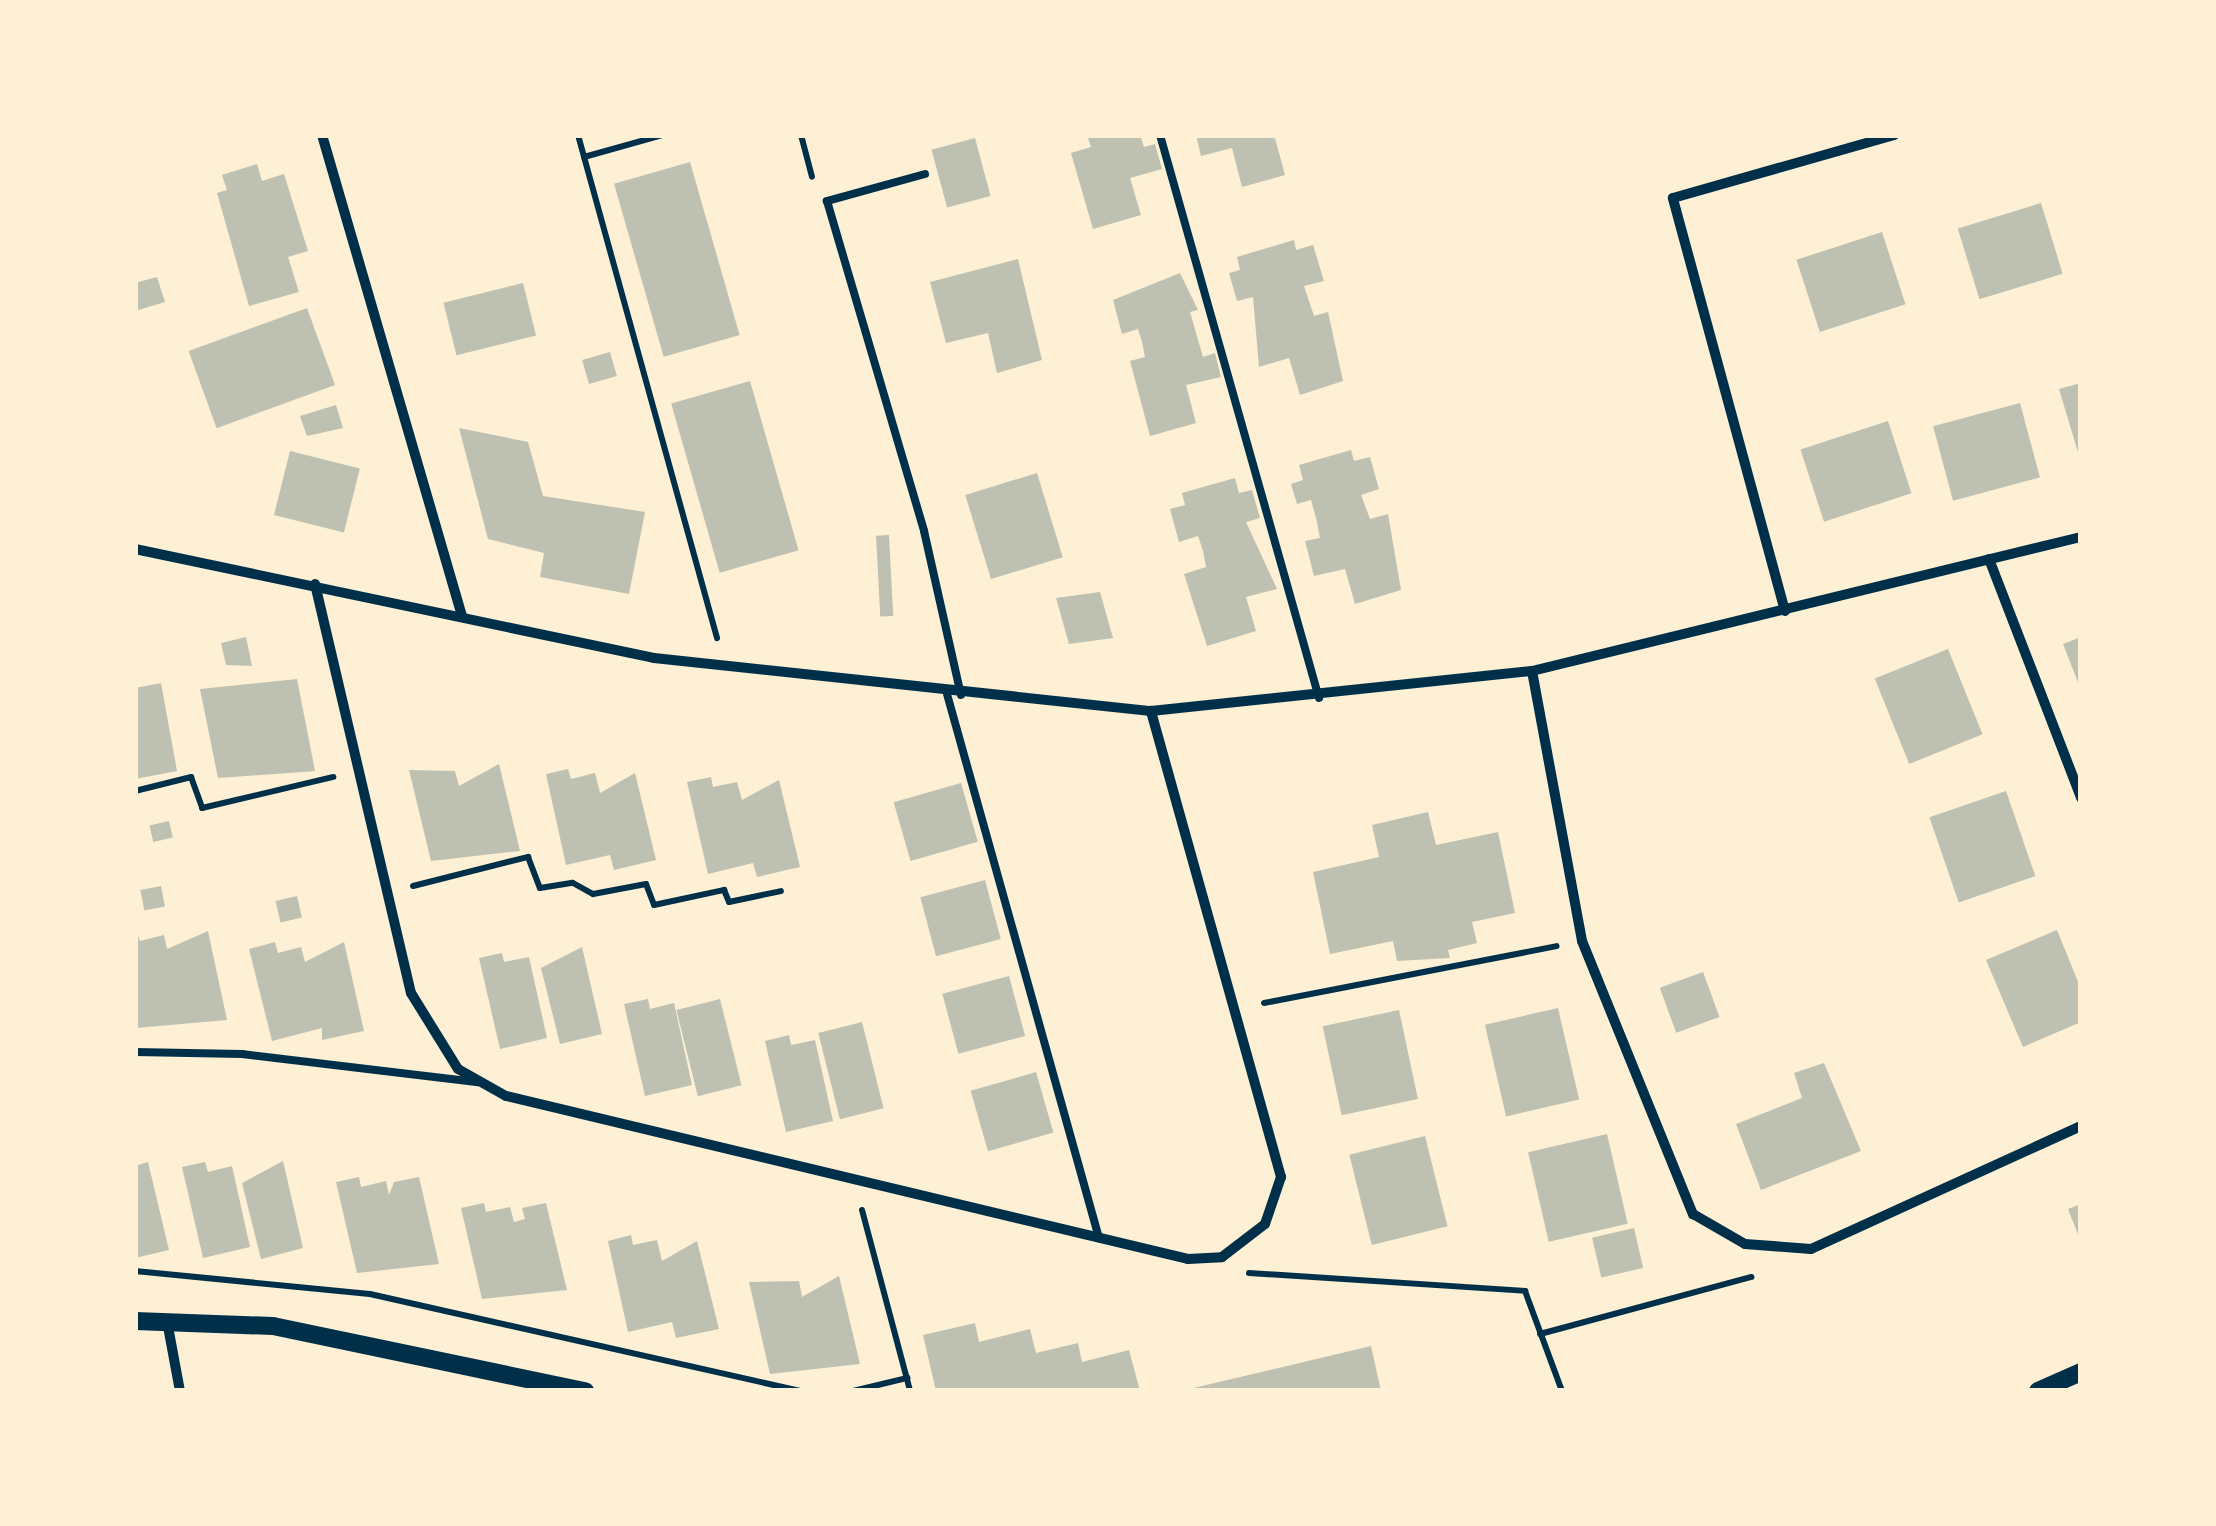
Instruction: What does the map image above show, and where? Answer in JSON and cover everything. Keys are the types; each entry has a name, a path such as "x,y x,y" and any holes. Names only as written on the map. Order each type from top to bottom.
{"street":[{"path":"322,135 462,616"},
{"path":"1785,611 1673,198 1894,135"},
{"path":"135,549 726,668 947,694 1151,710 1319,698 1532,671 2081,537"},
{"path":"1989,559 2081,798"},
{"path":"314,584 421,1022 478,1082 854,1180 1098,1238 1222,1258 1265,1224 1281,1177 1151,710"},
{"path":"1532,671 1582,941 1693,1214 1745,1244 1811,1249 2081,1126"},
{"path":"135,1321 274,1326 584,1391"},
{"path":"167,1322 180,1391"},
{"path":"2038,1391 2081,1372"}],"lane":[{"path":"1160,135 1319,698"},
{"path":"925,174 826,200 924,531 961,695"},
{"path":"947,694 1098,1238"},
{"path":"135,1052 478,1082"},
{"path":"506,1372 509,1391"}],"path":[{"path":"578,135 726,668"},
{"path":"584,157 663,135"},
{"path":"801,135 826,200"},
{"path":"135,791 191,777 202,808 358,770"},
{"path":"387,893 528,857 540,888 573,883 593,894 646,884 654,905 724,890 729,902 781,891"},
{"path":"1236,1009 1582,941"},
{"path":"854,1180 910,1391"},
{"path":"1540,1334 1667,1304 1811,1249"},
{"path":"1222,1258 1235,1272 1525,1291 1562,1391"},
{"path":"135,1271 370,1294 800,1391"},
{"path":"854,1391 907,1378"}],"building":[{"path":"1087,135 1140,135 1144,147 1155,144 1162,169 1130,178 1141,215 1093,229 1071,153 1091,147"},
{"path":"1196,135 1282,135 1275,138 1285,175 1242,187 1232,148 1201,156"},
{"path":"975,138 991,196 947,208 932,150"},
{"path":"690,162 740,335 664,357 614,184"},
{"path":"257,164 262,181 284,174 308,251 288,257 299,292 249,306 217,193 227,190 222,175"},
{"path":"2041,203 2063,274 1979,299 1958,228"},
{"path":"1882,232 1905,304 1820,332 1796,260"},
{"path":"1294,240 1296,250 1313,245 1324,281 1304,286 1314,316 1328,312 1343,381 1300,395 1289,358 1259,367 1253,297 1237,301 1229,273 1240,270 1237,257"},
{"path":"1018,259 1042,360 997,373 988,333 946,343 930,282"},
{"path":"1180,273 1198,310 1190,312 1203,357 1215,353 1221,377 1186,385 1196,423 1150,436 1130,361 1145,357 1142,342 1138,329 1122,334 1113,300"},
{"path":"157,277 165,302 135,311 135,283"},
{"path":"523,283 536,335 456,355 443,303"},
{"path":"307,308 335,385 217,428 189,351"},
{"path":"610,352 617,376 589,384 582,360"},
{"path":"750,381 799,550 720,573 671,404"},
{"path":"2081,383 2081,459 2080,459 2059,389"},
{"path":"2020,403 2040,477 1953,501 1933,426"},
{"path":"336,405 343,428 307,436 300,416"},
{"path":"1888,421 1911,493 1824,522 1801,449"},
{"path":"459,428 528,442 543,496 645,512 629,594 540,577 544,553 488,539"},
{"path":"1351,450 1354,461 1370,457 1379,489 1361,495 1370,519 1388,514 1401,590 1355,604 1345,569 1314,576 1305,541 1320,538 1316,518 1311,500 1297,504 1291,484 1303,480 1299,465"},
{"path":"290,451 360,468 344,532 274,515"},
{"path":"1037,473 1063,557 991,579 965,495"},
{"path":"1235,478 1239,493 1252,490 1260,518 1246,522 1277,589 1246,597 1256,631 1207,646 1184,574 1206,567 1203,551 1198,536 1179,542 1170,509 1185,505 1182,493"},
{"path":"889,535 893,616 880,617 876,536"},
{"path":"1100,592 1113,638 1069,644 1056,598"},
{"path":"246,637 252,666 226,665 221,643"},
{"path":"2081,637 2081,690 2063,644"},
{"path":"1948,649 1982,734 1909,764 1875,679"},
{"path":"297,679 315,771 218,778 200,689"},
{"path":"161,683 177,771 135,779 135,688"},
{"path":"499,764 520,851 431,861 409,770 455,771 459,786"},
{"path":"568,769 571,779 595,773 600,793 635,773 656,860 614,870 610,855 566,865 546,774"},
{"path":"711,777 713,787 737,782 742,800 779,780 800,867 757,877 753,863 708,874 687,782"},
{"path":"961,783 978,842 911,861 894,802"},
{"path":"2006,791 2035,876 1959,902 1929,817"},
{"path":"1428,812 1436,845 1498,832 1515,913 1472,922 1477,943 1448,950 1450,958 1397,961 1393,941 1330,954 1313,872 1379,857 1372,825"},
{"path":"169,821 173,838 153,842 150,825"},
{"path":"985,880 1001,939 936,956 920,897"},
{"path":"161,886 165,907 144,911 140,890"},
{"path":"297,896 302,917 281,922 276,901"},
{"path":"135,928 140,941 164,935 167,949 208,931 227,1020 136,1028"},
{"path":"2057,930 2081,989 2081,1022 2023,1047 1986,960"},
{"path":"275,942 278,953 301,947 305,962 344,942 364,1031 322,1040 322,1028 272,1041 249,949"},
{"path":"582,947 602,1034 560,1044 541,968"},
{"path":"502,953 504,962 529,957 547,1038 500,1049 479,958"},
{"path":"1703,972 1719,1017 1676,1033 1660,988"},
{"path":"1009,976 1025,1036 958,1054 942,994"},
{"path":"648,999 650,1009 674,1003 692,1085 645,1096 624,1004"},
{"path":"720,999 742,1085 698,1096 676,1010"},
{"path":"1558,1008 1579,1100 1506,1116 1485,1025"},
{"path":"1399,1010 1418,1099 1342,1115 1323,1026"},
{"path":"862,1022 884,1108 840,1119 818,1033"},
{"path":"789,1035 791,1045 815,1040 833,1121 786,1132 765,1041"},
{"path":"1824,1063 1861,1151 1761,1190 1736,1124 1802,1098 1794,1073"},
{"path":"1036,1072 1053,1133 988,1151 971,1091"},
{"path":"1607,1134 1628,1224 1549,1242 1528,1152"},
{"path":"1425,1136 1447,1226 1372,1245 1349,1155"},
{"path":"283,1161 303,1248 261,1259 242,1183"},
{"path":"148,1162 169,1250 135,1258 135,1166"},
{"path":"205,1162 208,1172 232,1166 250,1247 203,1258 182,1167"},
{"path":"359,1177 361,1187 386,1181 389,1195 394,1182 419,1177 439,1264 357,1273 336,1182"},
{"path":"484,1203 486,1212 510,1207 514,1222 525,1219 522,1208 546,1203 567,1290 482,1299 461,1208"},
{"path":"2081,1204 2081,1242 2068,1209"},
{"path":"1634,1228 1643,1268 1601,1278 1592,1238"},
{"path":"631,1235 633,1245 657,1240 662,1261 697,1241 719,1329 676,1338 672,1322 628,1332 608,1241"},
{"path":"839,1276 860,1364 770,1374 749,1282 799,1281 802,1297"},
{"path":"975,1323 979,1342 1030,1329 1036,1353 1078,1343 1082,1362 1129,1350 1140,1391 936,1391 923,1335"},
{"path":"1371,1346 1381,1391 1185,1391 1185,1390"}]}
